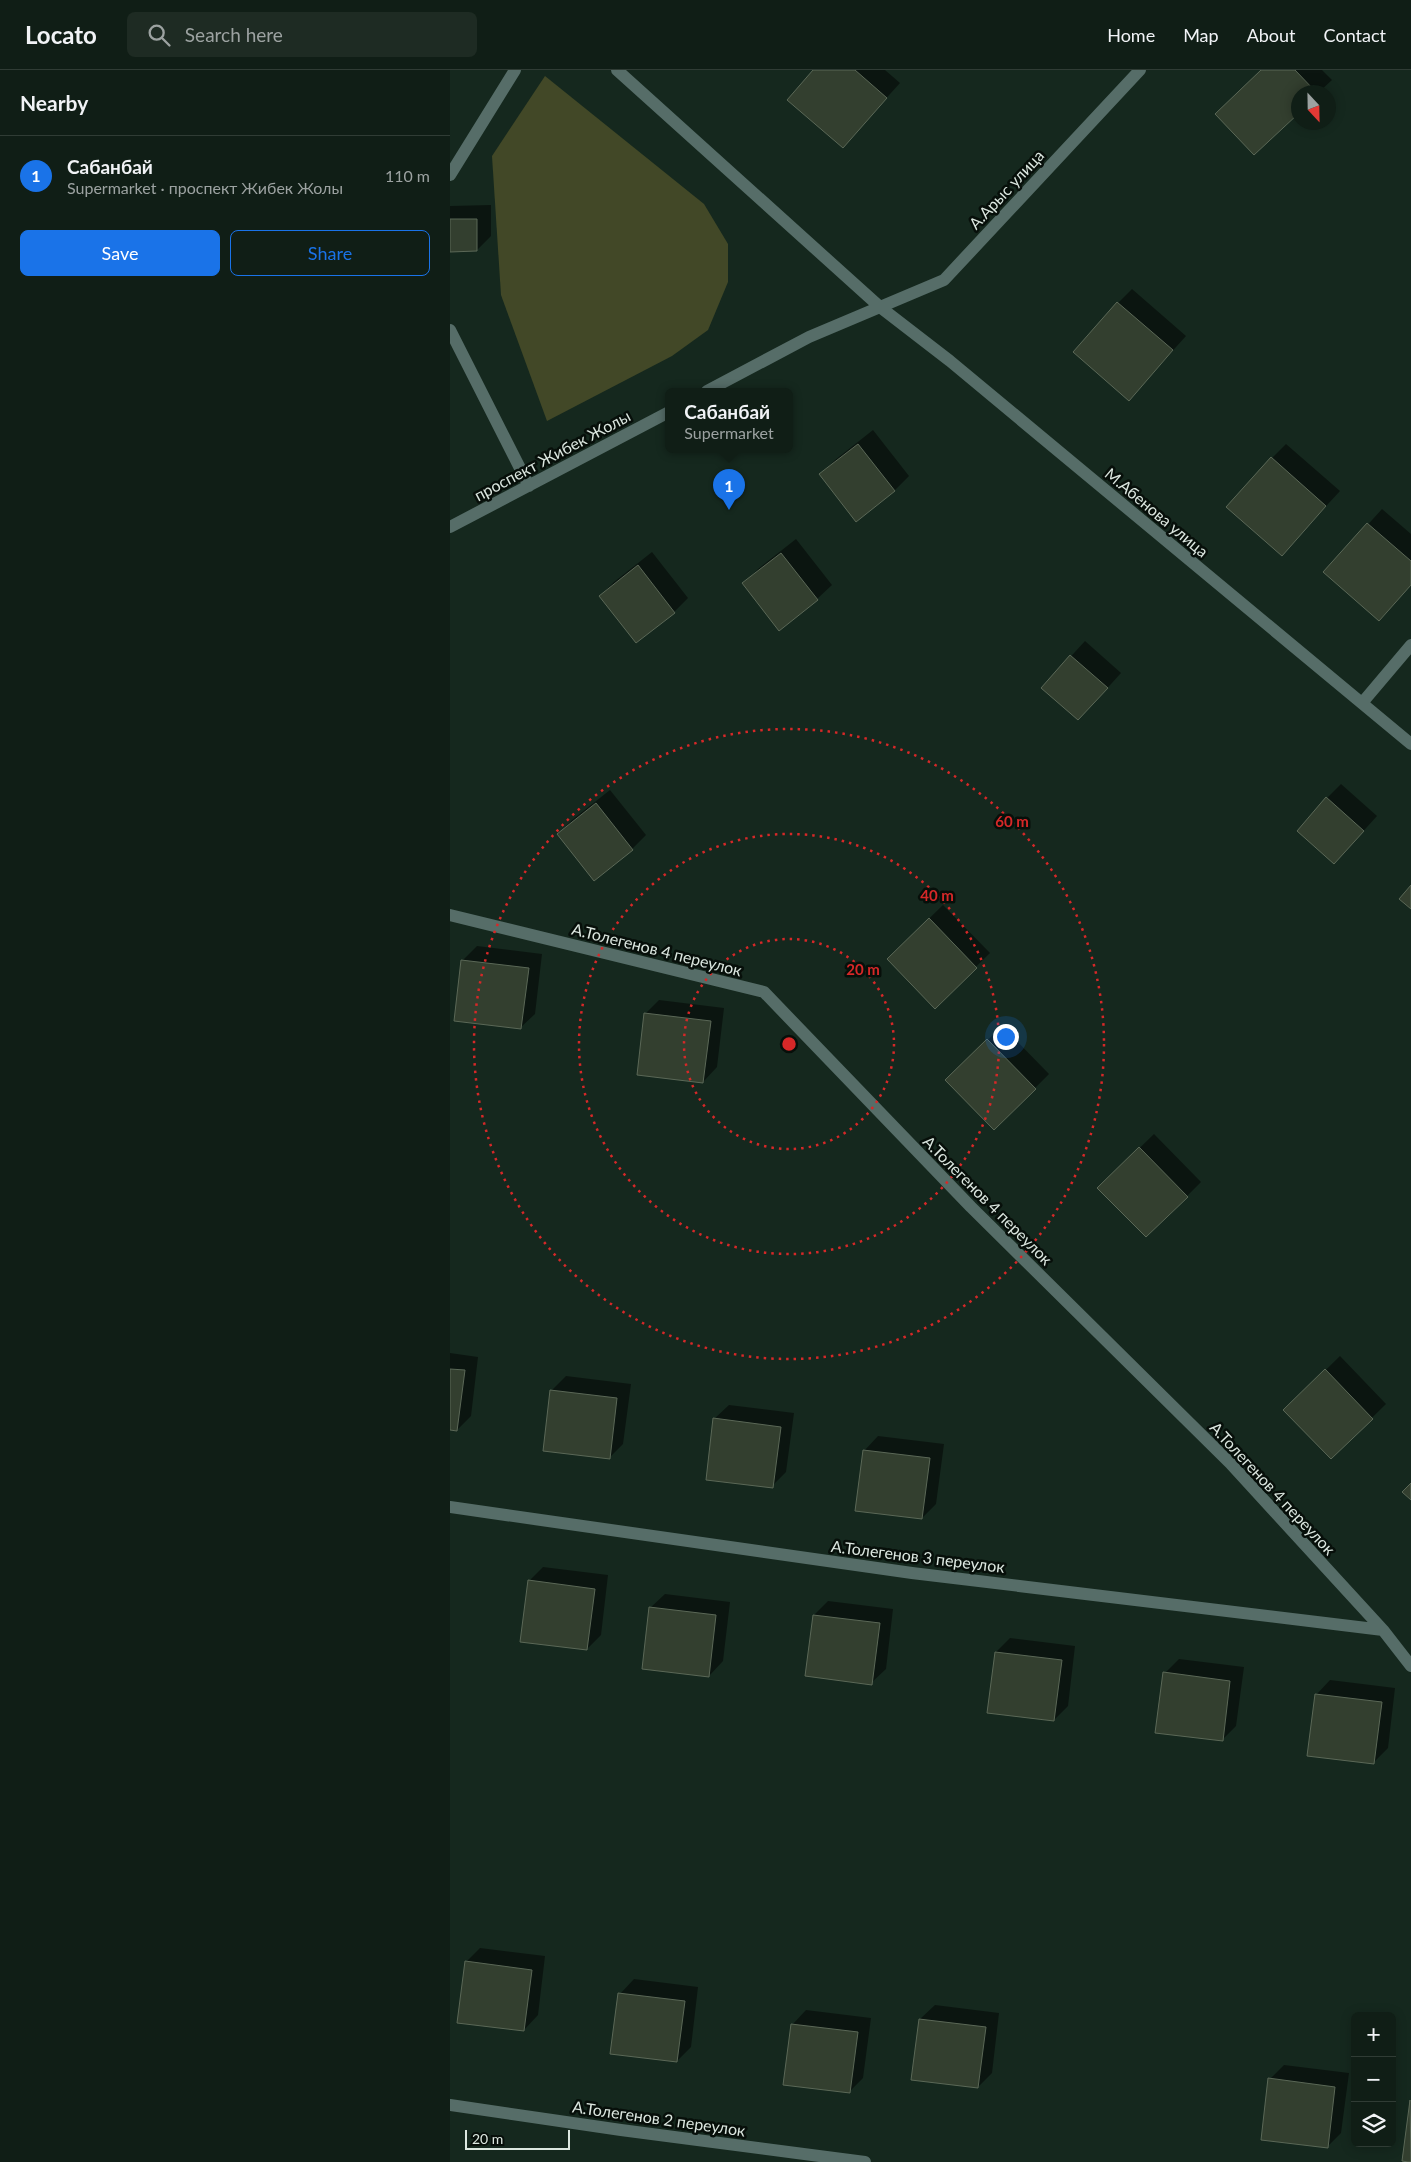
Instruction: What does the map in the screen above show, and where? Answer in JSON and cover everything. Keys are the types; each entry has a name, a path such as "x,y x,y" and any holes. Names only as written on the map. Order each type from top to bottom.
{"street":[{"path":"450,175 515,70"},
{"name":"М.Абенова улица","path":"617,70 880,308 957,368 1411,744"},
{"name":"А.Арыс улица","path":"880,308 944,280 1140,70"},
{"path":"713,388 809,337 880,308"},
{"path":"450,330 530,486"},
{"name":"проспект Жибек Жолы","path":"450,526 665,414"},
{"path":"1362,703 1411,645"},
{"name":"А.Толегенов 4 переулок","path":"450,915 764,992 971,1207 1230,1463 1383,1630 1411,1666"},
{"name":"А.Толегенов 3 переулок","path":"450,1507 912,1573 1383,1630"},
{"name":"А.Толегенов 2 переулок","path":"450,2105 864,2162"}],"green space":[{"path":"545,76 704,204 728,244 728,282 708,330 672,356 547,421 501,295 492,156"}],"building":[{"path":"813,70 855,70 887,98 843,148 787,100"},
{"path":"1261,70 1295,70 1309,85 1291,85 1291,121 1254,155 1215,114"},
{"path":"450,219 477,219 477,251 450,252"},
{"path":"1117,302 1173,350 1129,401 1073,352"},
{"path":"858,444 895,491 856,522 819,474"},
{"path":"1271,457 1326,506 1282,556 1226,507"},
{"path":"1367,523 1411,561 1411,585 1379,621 1323,572"},
{"path":"781,553 818,600 779,631 742,583"},
{"path":"638,565 675,613 636,643 599,596"},
{"path":"1070,655 1108,688 1078,720 1041,688"},
{"path":"1326,797 1364,831 1334,864 1297,831"},
{"path":"596,803 633,850 594,881 557,834"},
{"path":"1411,885 1411,909 1399,899"},
{"path":"929,918 977,968 935,1009 887,959"},
{"path":"461,960 529,968 521,1029 454,1021"},
{"path":"644,1013 711,1021 703,1083 637,1075"},
{"path":"987,1039 1036,1089 994,1130 945,1080"},
{"path":"1139,1147 1188,1197 1146,1237 1097,1188"},
{"path":"450,1369 465,1370 457,1431 450,1430"},
{"path":"1325,1369 1373,1419 1331,1459 1283,1410"},
{"path":"550,1390 617,1398 610,1459 543,1451"},
{"path":"713,1418 781,1427 773,1488 706,1480"},
{"path":"863,1450 930,1458 922,1519 855,1511"},
{"path":"1411,1483 1411,1500 1402,1492"},
{"path":"528,1580 595,1589 587,1650 520,1642"},
{"path":"649,1607 716,1615 709,1677 642,1669"},
{"path":"813,1615 880,1623 872,1685 805,1676"},
{"path":"995,1652 1062,1660 1054,1721 987,1713"},
{"path":"1163,1672 1230,1681 1223,1741 1155,1733"},
{"path":"1315,1694 1382,1702 1374,1764 1307,1756"},
{"path":"465,1961 532,1970 524,2031 457,2023"},
{"path":"618,1993 685,2001 677,2062 610,2054"},
{"path":"919,2019 986,2027 978,2088 911,2080"},
{"path":"791,2024 858,2032 850,2093 783,2085"},
{"path":"1268,2078 1335,2087 1328,2148 1261,2140"},
{"path":"1410,2100 1411,2162 1408,2162 1402,2161"}],"place":[{"name":"Сабанбай","path":"729,510"}]}
